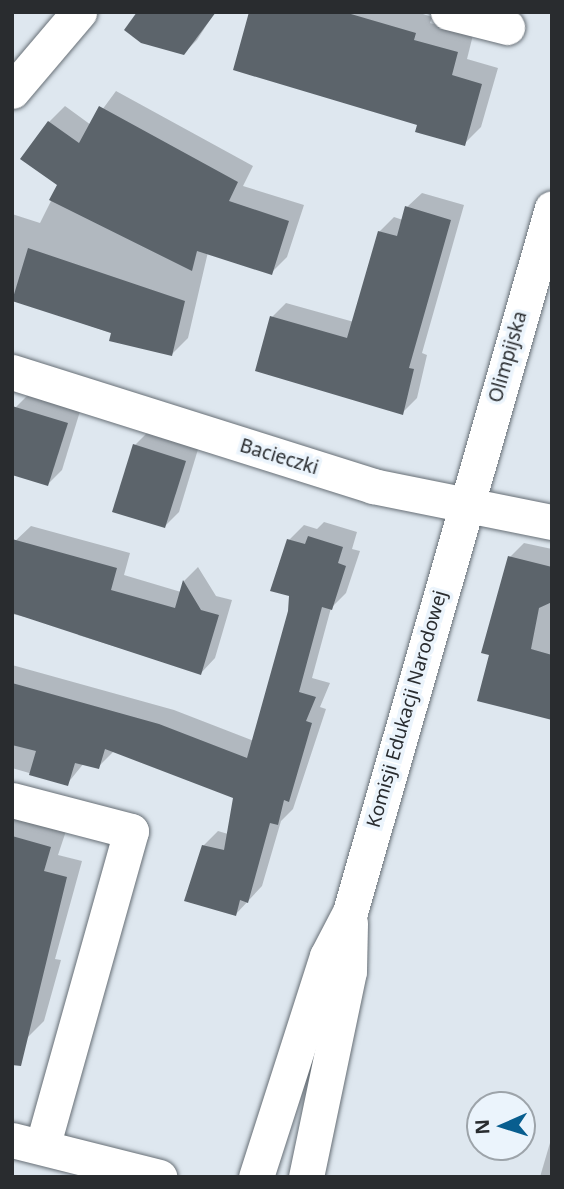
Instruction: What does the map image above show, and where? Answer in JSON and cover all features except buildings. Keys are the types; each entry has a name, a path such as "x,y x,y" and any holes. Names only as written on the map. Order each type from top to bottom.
{"street":[{"path":"12,91 79,12"},
{"path":"448,12 507,27"},
{"name":"Olimpijska","path":"464,506 552,208"},
{"name":"Bacieczki","path":"12,372 373,486 552,522"},
{"name":"Komisji Edukacji Narodowej","path":"256,1177 327,956 350,912 464,506"},
{"path":"12,800 131,831 27,1143 159,1177"},
{"name":"Komisji Edukacji Narodowej","path":"306,1177 349,971 350,912"}]}
